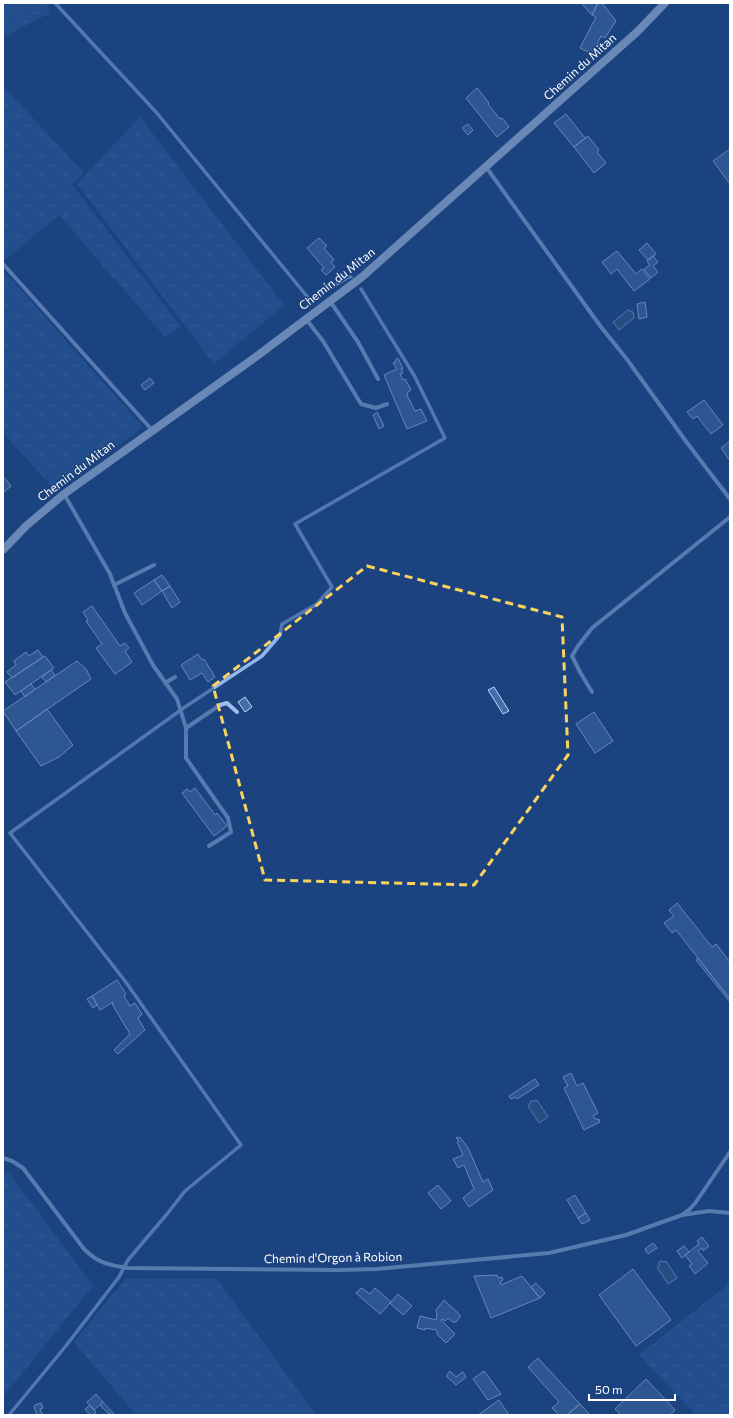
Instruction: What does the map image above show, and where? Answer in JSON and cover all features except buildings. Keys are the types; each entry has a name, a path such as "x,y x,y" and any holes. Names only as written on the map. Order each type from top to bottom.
{"street":[{"name":"Chemin du Mitan","path":"3,550 26,526 64,494 251,360 362,277 636,32 665,3"},
{"path":"486,167 588,308 730,499"},
{"path":"3,264 152,430"},
{"path":"330,301 358,342 378,379"},
{"path":"306,319 323,341 362,404 376,408 387,404"},
{"path":"64,494 110,574 125,613 153,665 176,699 186,728 186,758 228,818 231,832 209,846"},
{"path":"592,692 572,656 592,628 730,517"},
{"path":"114,585 154,565"},
{"path":"165,682 175,677"},
{"path":"186,728 220,705 227,704 237,712"},
{"path":"682,1215 696,1202 730,1152"},
{"name":"Chemin d'Orgon à Robion","path":"3,1158 12,1160 23,1168 84,1249 94,1259 109,1266 128,1268 377,1270 541,1254 613,1238 682,1215 709,1211 730,1213"}],"highlighted area":[{"path":"367,566 562,617 568,755 474,885 265,880 213,686"}],"green space":[{"path":"3,3 47,3 50,13 3,37"},
{"path":"3,86 84,173 72,184 181,327 165,337 59,215 5,260 3,257"},
{"path":"140,117 284,305 214,364 77,184"},
{"path":"3,270 143,427 55,490 3,433"},
{"path":"3,1173 10,1174 93,1286 3,1397"},
{"path":"125,1279 217,1279 316,1415 136,1415 74,1342"},
{"path":"730,1283 730,1415 696,1415 639,1355"}],"shaded area":[{"path":"628,310 633,312 634,318 619,330 613,322"},
{"path":"537,1100 548,1117 539,1123 528,1106 531,1101"},
{"path":"666,1261 677,1278 668,1284 657,1267 659,1266 659,1262"}],"waterway":[{"path":"55,3 156,112 310,300 351,277"},
{"path":"9,1415 65,1347 119,1277 128,1260 185,1191 241,1145 125,981 10,833 185,707 262,656 280,635 282,624 317,604 332,587 295,524 445,438 415,377 361,289"}]}
